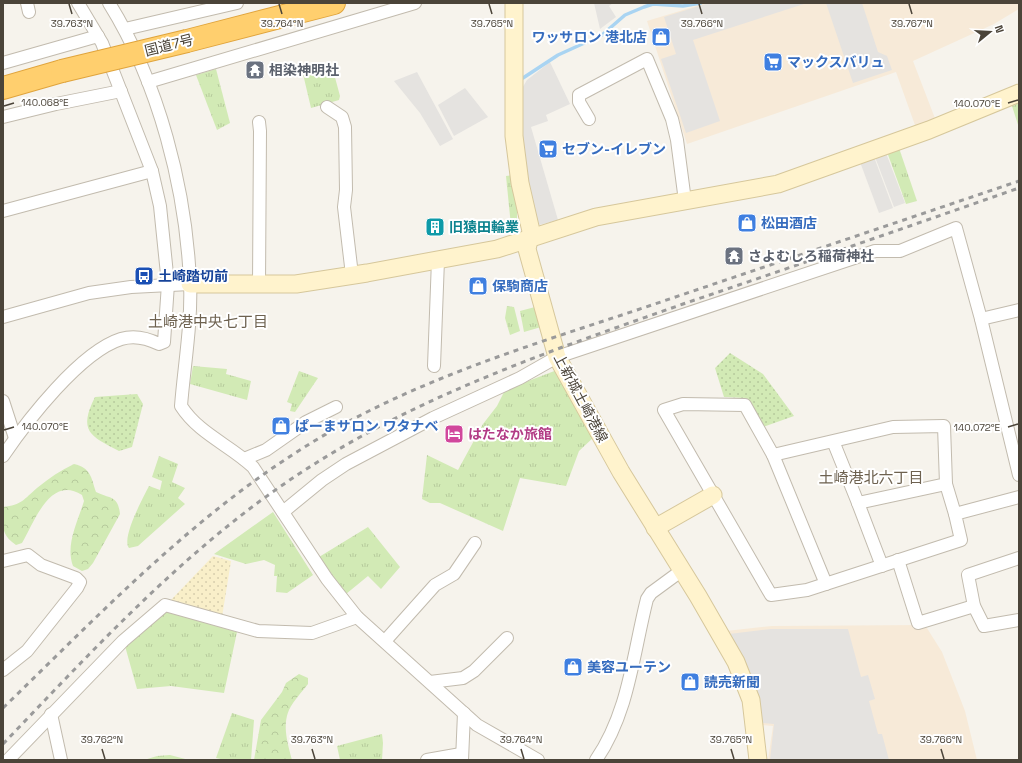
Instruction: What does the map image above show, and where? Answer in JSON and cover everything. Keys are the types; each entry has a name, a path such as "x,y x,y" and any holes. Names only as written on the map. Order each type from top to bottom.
{"highway":[{"name":"国道7号","path":"3,88 62,71 187,41 334,3"}],"street":[{"path":"3,456 15,438 57,386 103,348 122,339 144,337 159,344 164,342 168,284 160,206 152,171 98,36 78,3"},
{"path":"109,3 125,29 148,82 174,163 182,208 190,284 181,406 185,413 205,432 253,467 327,578 357,617 477,726 532,759"},
{"path":"125,29 210,6 237,3"},
{"path":"148,82 415,3"},
{"name":"上新城土崎港線","path":"514,3 514,136 520,183 531,231 527,249 557,357 621,472 736,662 751,700 758,760"},
{"path":"3,63 98,36"},
{"path":"589,119 579,102 579,95 647,59 672,119 677,140 685,201"},
{"path":"3,117 56,104 121,91"},
{"path":"3,317 89,293 168,284 296,284 473,254 529,240 596,218 778,184 929,130 1019,93"},
{"path":"327,107 342,117 345,127 346,190 344,207 352,275"},
{"path":"259,122 259,284"},
{"path":"3,211 152,171"},
{"path":"283,512 322,480 346,464 433,418 520,378 557,357 875,251 900,251 956,228 981,319 1019,475"},
{"path":"434,366 438,260"},
{"path":"981,319 1019,310"},
{"path":"3,401 15,438"},
{"path":"773,455 893,427 944,426 946,484 961,540 898,560 882,566 826,584 807,590 771,595 664,410 683,404 744,405 773,455 826,584"},
{"path":"244,459 266,450 306,422 336,407"},
{"path":"833,441 882,566"},
{"path":"858,503 946,484"},
{"path":"655,528 713,496"},
{"path":"955,514 1019,497"},
{"path":"385,641 435,585 454,574 474,544"},
{"path":"3,561 28,555 41,564 76,578 80,582 77,588 27,650 3,670"},
{"path":"1019,558 968,575 974,606 984,626 1019,620"},
{"path":"898,560 918,622 974,606"},
{"path":"596,760 604,748 620,715 647,599 651,593 681,571"},
{"path":"8,760 123,641 165,605 258,631 312,633 357,617"},
{"path":"430,682 463,678 474,671 507,638"},
{"path":"427,760 461,757 464,713"},
{"path":"52,714 61,760"}],"shaded area":[{"path":"594,3 613,3 609,6 616,17 600,29"},
{"path":"706,3 1019,3 1019,9 994,24 913,61 936,121 916,128 896,72 687,144 647,21"},
{"path":"709,3 807,3 693,40 720,121 686,133 661,59 676,54 664,17"},
{"path":"826,3 862,3 878,52 887,56 892,70 853,83"},
{"path":"550,62 570,104 546,115 548,121 531,127 558,220 535,226 522,144 521,90 527,80"},
{"path":"417,72 453,139 440,146 420,113 394,81"},
{"path":"465,88 488,117 454,136 438,105"},
{"path":"886,153 905,203 894,207 875,157"},
{"path":"874,157 893,208 879,213 860,162"},
{"path":"925,625 942,652 965,711 977,760 768,760 773,726 761,725 726,631 772,626"},
{"path":"771,629 848,629 861,677 868,675 875,699 869,701 878,734 882,734 889,760 770,760 774,724 763,723 751,676 729,634"}],"green space":[{"path":"326,66 328,70 333,70 340,96 339,100 311,108 303,74"},
{"path":"216,69 230,123 217,130 196,75"},
{"path":"1019,103 1019,128 1012,106"},
{"path":"899,148 917,201 906,204 887,152"},
{"path":"513,175 517,205 517,225 511,226 506,176"},
{"path":"507,306 514,307 520,331 510,335 505,318"},
{"path":"535,307 541,327 524,332 520,311"},
{"path":"730,353 763,374 794,416 763,427 746,398 724,397 715,368"},
{"path":"193,366 227,369 226,374 251,381 247,400 190,384"},
{"path":"557,370 576,410 594,437 579,451 566,486 520,478 503,531 440,503 430,503 422,499 427,455 458,470 483,424 497,406 505,390"},
{"path":"299,371 318,378 295,412 290,411 292,404 287,402"},
{"path":"137,394 143,404 132,447 119,451 94,436 87,425 90,408 95,397"},
{"path":"159,456 178,464 172,482 185,488 178,498 185,504 138,546 129,548 127,543 130,527 149,486 160,490 162,481 152,477"},
{"path":"74,464 84,468 90,474 96,492 112,498 115,501 119,508 120,514 93,563 88,569 82,571 73,566 70,550 73,533 84,501 82,495 71,490 61,491 52,496 38,513 22,543 16,545 7,537 3,524 3,507 19,503 51,478"},
{"path":"273,512 313,575 287,593 276,592 277,576 274,576 275,565 264,560 246,564 214,554"},
{"path":"368,527 400,567 381,589 368,576 346,594 319,557"},
{"path":"164,611 237,632 224,693 171,686 137,689 125,646"},
{"path":"299,674 308,678 308,684 293,703 287,716 286,735 292,760 254,760 261,720 282,692 286,683"},
{"path":"232,713 254,720 251,760 225,760 216,758"},
{"path":"382,734 382,760 340,760 337,746"},
{"path":"170,755 189,760 144,760 157,756"}],"sand":[{"path":"213,556 231,561 222,617 169,602"}],"waterway":[{"path":"523,78 558,55 602,35 625,15 653,4 683,6 701,3"}],"railway":[{"path":"3,708 110,604 183,537 262,476 303,448 382,404 508,353 1019,181"},
{"path":"3,744 146,598 223,530 263,499 305,470 395,418 442,396 537,357 683,304 1019,188"}],"place":[{"name":"ワッサロン 港北店","path":"661,37"},
{"name":"マックスバリュ","path":"773,62"},
{"name":"相染神明社","path":"255,70"},
{"name":"セブン-イレブン","path":"548,149"},
{"name":"松田酒店","path":"747,223"},
{"name":"旧猿田輪業","path":"435,227"},
{"name":"さよむしろ稲荷神社","path":"734,256"},
{"name":"土崎踏切前","path":"144,276"},
{"name":"保駒商店","path":"478,286"},
{"name":"ぱーまサロン ワタナベ","path":"281,426"},
{"name":"はたなか旅館","path":"454,434"},
{"name":"美容ユーテン","path":"573,667"},
{"name":"読売新聞","path":"690,682"}],"district":[{"name":"土崎港中央七丁目","path":"208,321"},
{"name":"土崎港北六丁目","path":"871,477"}]}
